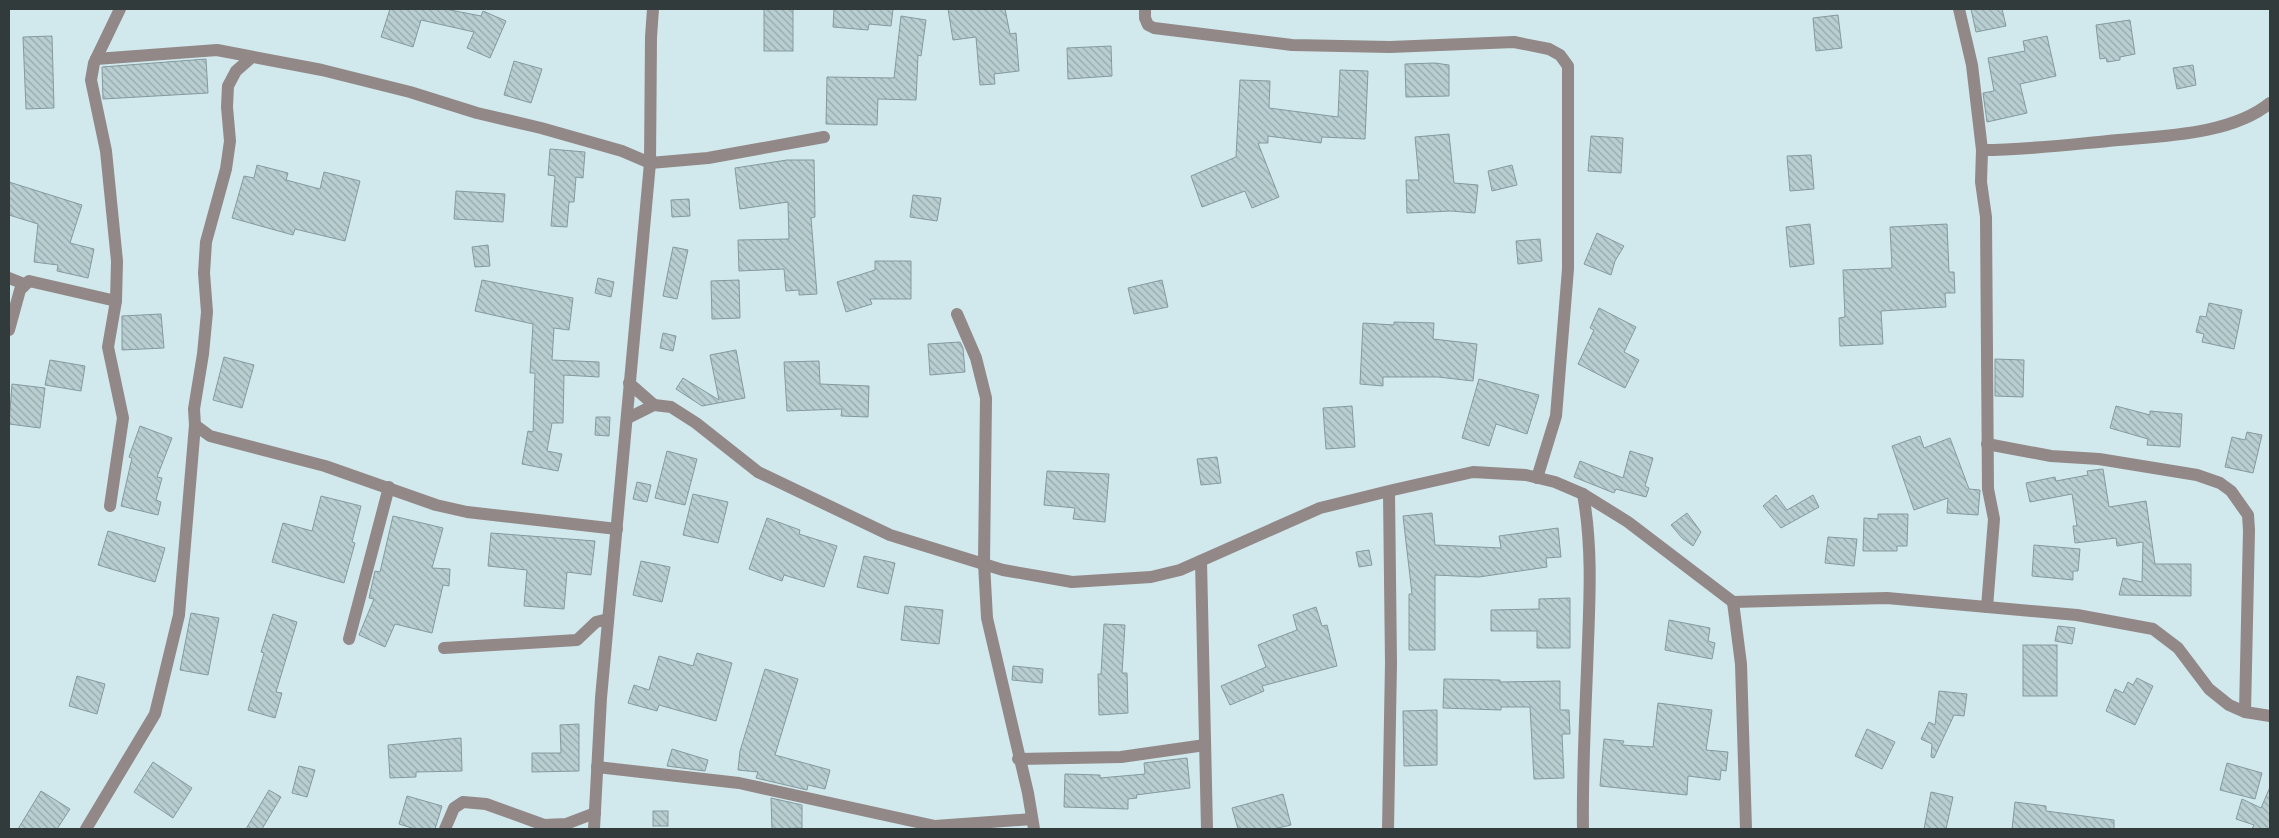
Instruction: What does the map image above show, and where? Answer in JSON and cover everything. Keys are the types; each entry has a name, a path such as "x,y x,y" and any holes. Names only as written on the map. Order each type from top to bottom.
{"street":[{"path":"110,506 123,418 108,347 116,301 117,262 106,151 91,80 96,59 120,9"},
{"path":"594,829 608,619 628,418 629,383 642,270 650,163 653,9"},
{"path":"1145,9 1145,18 1148,25 1154,28 1292,45 1390,47 1514,42 1549,49 1560,55 1568,66 1568,269 1556,416 1537,478"},
{"path":"1959,9 1972,65 1982,150 1981,182 1986,217 1988,489 1994,519 1987,607"},
{"path":"96,59 217,50 322,70 410,92 476,113 541,128 622,151 650,163 708,158 824,137"},
{"path":"86,829 155,714 179,615 195,425 194,409 203,354 206,312 204,273 206,242 226,169 230,141 227,107 228,86 236,71 252,57"},
{"path":"1982,150 2061,147 2204,130 2241,120 2270,103"},
{"path":"9,278 24,284 34,281 116,301"},
{"path":"9,330 20,290 24,284"},
{"path":"597,767 739,783 935,826 1033,824 987,618 984,563 986,398 976,358 957,314"},
{"path":"629,383 654,405 671,408 696,423 758,472 890,535 1003,570 1072,582 1151,577 1180,570 1320,508 1473,472 1537,478 1555,482 1583,494 1628,522 1733,602 1887,598 2076,615 2153,629 2178,648 2209,689 2228,705 2245,712 2270,716"},
{"path":"628,418 654,405"},
{"path":"195,425 210,436 325,466 436,505 467,512 617,529"},
{"path":"1987,444 2052,456 2099,459 2189,473 2220,484 2231,491 2248,516 2249,530 2245,712"},
{"path":"349,639 389,487"},
{"path":"1388,493 1391,663 1388,829"},
{"path":"1583,494 1590,530 1589,621 1582,768 1583,829"},
{"path":"1201,561 1207,829"},
{"path":"1733,602 1741,664 1746,829"},
{"path":"444,648 577,640 596,622 608,619"},
{"path":"1018,759 1121,757 1205,744"},
{"path":"445,829 454,808 463,802 486,804 544,825 566,824 595,813"}],"building":[{"path":"390,9 445,9 481,16 483,11 506,21 490,58 467,48 474,32 421,20 413,47 381,37"},
{"path":"764,9 793,9 793,51 764,51"},
{"path":"834,9 893,9 891,26 869,24 868,30 833,27"},
{"path":"948,9 1005,9 1010,34 1016,33 1019,71 994,74 995,84 980,85 976,37 953,40"},
{"path":"1971,9 2002,9 2006,26 1976,32"},
{"path":"1838,15 1842,48 1816,51 1813,18"},
{"path":"901,16 926,20 921,56 918,55 916,100 878,99 877,125 826,124 827,77 894,78"},
{"path":"2130,20 2135,54 2120,57 2120,60 2107,62 2106,58 2100,59 2096,25"},
{"path":"52,36 54,108 26,109 23,37"},
{"path":"2047,36 2056,76 2020,84 2027,113 1987,122 1983,93 1994,91 1988,58 2025,51 2023,41"},
{"path":"1111,46 1112,76 1068,79 1067,48"},
{"path":"206,59 208,93 103,99 102,67"},
{"path":"514,61 542,69 531,103 504,95"},
{"path":"1435,63 1449,65 1449,96 1406,97 1405,64"},
{"path":"2193,65 2196,85 2177,89 2173,68"},
{"path":"1340,70 1368,71 1365,139 1322,137 1321,143 1268,136 1268,143 1258,143 1279,197 1252,208 1245,191 1202,207 1191,176 1236,157 1240,80 1270,81 1269,108 1338,117"},
{"path":"1449,134 1454,183 1478,185 1475,213 1451,211 1407,213 1406,180 1419,180 1415,137"},
{"path":"1591,136 1623,138 1621,173 1588,171"},
{"path":"550,149 585,152 583,178 576,177 574,202 569,202 567,227 551,226 555,176 548,175"},
{"path":"1811,155 1814,189 1790,191 1787,156"},
{"path":"787,160 814,160 815,217 811,218 817,294 799,295 799,290 786,291 784,269 739,271 738,240 789,239 788,202 740,209 735,168"},
{"path":"257,165 288,173 286,180 320,189 324,172 360,181 345,241 295,229 293,235 232,218 244,176 254,178"},
{"path":"1512,165 1517,185 1492,191 1488,171"},
{"path":"9,182 82,205 70,243 94,249 88,278 57,271 58,265 34,262 38,224 9,215"},
{"path":"456,191 505,194 503,222 454,219"},
{"path":"913,195 941,198 937,221 910,217"},
{"path":"689,199 690,216 672,217 671,200"},
{"path":"1810,224 1814,264 1790,267 1786,227"},
{"path":"1947,224 1949,272 1954,272 1955,293 1945,293 1946,307 1881,311 1883,344 1840,346 1839,318 1845,317 1843,270 1892,268 1890,227"},
{"path":"1597,233 1624,246 1615,261 1611,275 1584,264"},
{"path":"1540,239 1542,261 1518,264 1516,241"},
{"path":"488,245 490,266 475,267 472,247"},
{"path":"673,247 688,250 677,299 663,296"},
{"path":"875,261 911,261 911,299 870,299 872,304 846,312 837,282 875,270"},
{"path":"598,278 614,282 611,297 595,293"},
{"path":"482,280 573,298 569,330 554,328 552,360 599,362 599,377 564,375 563,423 552,423 547,451 562,454 558,471 522,464 528,431 533,432 535,373 530,373 533,324 475,311"},
{"path":"739,280 740,318 712,319 711,281"},
{"path":"1162,280 1168,307 1134,314 1128,288"},
{"path":"2209,303 2242,310 2234,349 2202,342 2204,334 2196,332 2200,316 2206,317"},
{"path":"1599,308 1636,327 1624,352 1639,360 1625,388 1578,364 1594,330 1590,328"},
{"path":"161,314 164,348 122,350 122,316"},
{"path":"1394,322 1434,323 1433,339 1477,344 1473,381 1438,377 1383,377 1383,386 1360,384 1363,323 1394,325"},
{"path":"663,333 676,336 673,351 660,348"},
{"path":"960,342 963,348 965,372 930,375 928,344"},
{"path":"736,350 745,398 702,406 676,389 683,378 719,400 710,355"},
{"path":"224,357 254,365 242,408 213,400"},
{"path":"1995,359 2024,360 2023,397 1995,396"},
{"path":"50,360 85,366 81,391 45,385"},
{"path":"819,361 820,384 869,386 868,417 841,416 842,409 787,411 784,362"},
{"path":"1479,379 1539,395 1527,434 1496,424 1489,446 1462,438"},
{"path":"12,384 45,388 40,428 9,424"},
{"path":"1352,406 1355,447 1326,449 1323,408"},
{"path":"2116,406 2150,415 2150,411 2182,414 2180,447 2147,445 2148,439 2110,428"},
{"path":"596,417 610,417 609,436 595,435"},
{"path":"140,426 172,438 157,477 162,478 156,500 161,502 158,515 121,506 132,458 129,457"},
{"path":"2247,432 2262,435 2253,473 2225,467 2232,437 2245,440"},
{"path":"1920,436 1924,448 1950,438 1969,489 1980,490 1978,515 1947,513 1948,498 1914,510 1892,446"},
{"path":"667,451 697,459 685,505 655,498"},
{"path":"1630,451 1653,458 1645,486 1649,488 1646,497 1616,489 1614,493 1574,477 1580,461 1623,478"},
{"path":"1217,457 1221,483 1201,485 1197,459"},
{"path":"2103,469 2109,507 2146,501 2155,564 2191,564 2191,596 2119,595 2123,578 2142,582 2143,542 2117,546 2116,538 2075,543 2073,526 2077,526 2072,494 2030,502 2026,483 2055,477 2056,481 2088,475 2087,471"},
{"path":"1047,471 1109,474 1105,522 1073,519 1075,508 1044,505"},
{"path":"637,482 651,485 647,502 633,499"},
{"path":"693,494 728,502 718,543 683,535"},
{"path":"1776,495 1787,510 1813,495 1819,507 1781,528 1763,506"},
{"path":"321,496 361,506 352,542 355,543 344,583 272,562 283,523 312,531"},
{"path":"1432,513 1435,545 1501,548 1499,536 1558,528 1561,557 1546,558 1547,567 1479,577 1435,575 1435,650 1409,650 1409,594 1412,594 1403,516"},
{"path":"1687,513 1701,532 1693,546 1682,538 1671,525"},
{"path":"1878,514 1908,514 1907,546 1897,546 1897,551 1863,551 1864,518 1878,519"},
{"path":"393,516 443,528 432,568 450,569 449,586 443,585 432,633 395,624 385,647 359,635 374,599 369,598 375,571 380,572"},
{"path":"767,518 800,530 799,534 837,546 824,587 784,575 782,581 749,569"},
{"path":"108,531 165,548 155,582 98,565"},
{"path":"491,533 595,541 591,575 567,572 564,609 524,606 527,570 488,566"},
{"path":"1828,537 1857,539 1854,566 1825,563"},
{"path":"2034,545 2080,549 2078,571 2073,571 2073,580 2032,576"},
{"path":"1369,550 1372,565 1359,567 1356,552"},
{"path":"864,556 895,563 888,594 857,587"},
{"path":"641,561 670,567 662,602 633,595"},
{"path":"1570,598 1570,648 1537,648 1537,631 1491,631 1491,610 1539,609 1539,599"},
{"path":"905,606 943,610 939,644 901,640"},
{"path":"1316,607 1322,626 1327,625 1337,666 1262,686 1264,691 1230,705 1221,686 1266,667 1258,645 1297,630 1293,615"},
{"path":"191,613 219,618 208,675 180,670"},
{"path":"273,614 297,622 276,692 282,693 275,718 248,710 264,653 261,652"},
{"path":"1669,620 1710,628 1708,641 1715,643 1712,659 1665,650"},
{"path":"1104,624 1125,625 1122,673 1127,673 1128,713 1099,715 1098,674 1101,674"},
{"path":"2058,626 2075,628 2072,644 2055,641"},
{"path":"2023,645 2057,645 2057,696 2023,696"},
{"path":"697,653 732,663 716,721 659,705 657,711 628,703 634,685 649,690 659,656 693,666"},
{"path":"1013,666 1043,669 1042,683 1012,680"},
{"path":"765,669 798,679 775,755 830,770 825,789 808,785 807,790 756,778 758,772 738,770 740,751"},
{"path":"77,676 105,684 97,714 69,706"},
{"path":"2137,678 2153,686 2135,725 2106,711 2115,689 2123,693 2128,682 2133,685"},
{"path":"1444,679 1500,680 1500,682 1560,681 1560,710 1569,710 1570,734 1562,734 1564,778 1534,779 1530,707 1501,707 1501,710 1443,708"},
{"path":"1939,691 1967,694 1964,716 1954,715 1934,758 1931,757 1932,744 1921,739 1929,722 1935,725"},
{"path":"1658,703 1712,710 1706,750 1728,752 1726,771 1721,770 1720,780 1688,776 1687,795 1600,786 1604,739 1624,741 1622,745 1653,747"},
{"path":"1437,710 1437,765 1404,766 1403,711"},
{"path":"579,724 579,771 532,772 532,753 561,753 560,725"},
{"path":"1867,729 1895,742 1882,769 1855,756"},
{"path":"461,738 462,771 416,772 416,777 390,778 388,745"},
{"path":"672,749 708,760 705,771 667,766"},
{"path":"1187,758 1190,788 1136,795 1137,798 1128,799 1128,809 1064,807 1065,774 1100,775 1100,778 1145,774 1144,763"},
{"path":"153,762 192,788 173,818 134,792"},
{"path":"2227,763 2262,773 2255,799 2220,790"},
{"path":"299,766 315,770 307,797 292,793"},
{"path":"2270,787 2270,829 2252,829 2254,825 2236,819 2242,799 2261,808"},
{"path":"269,790 281,797 262,829 246,829"},
{"path":"41,791 70,809 57,829 18,829"},
{"path":"1931,792 1953,797 1946,829 1924,829"},
{"path":"1283,794 1291,825 1273,829 1238,829 1232,808"},
{"path":"407,796 442,806 435,829 415,829 399,824"},
{"path":"771,798 802,805 802,828 772,829"},
{"path":"2015,802 2046,806 2046,811 2114,820 2114,829 2012,829"},
{"path":"653,811 668,811 668,826 653,826"}]}
